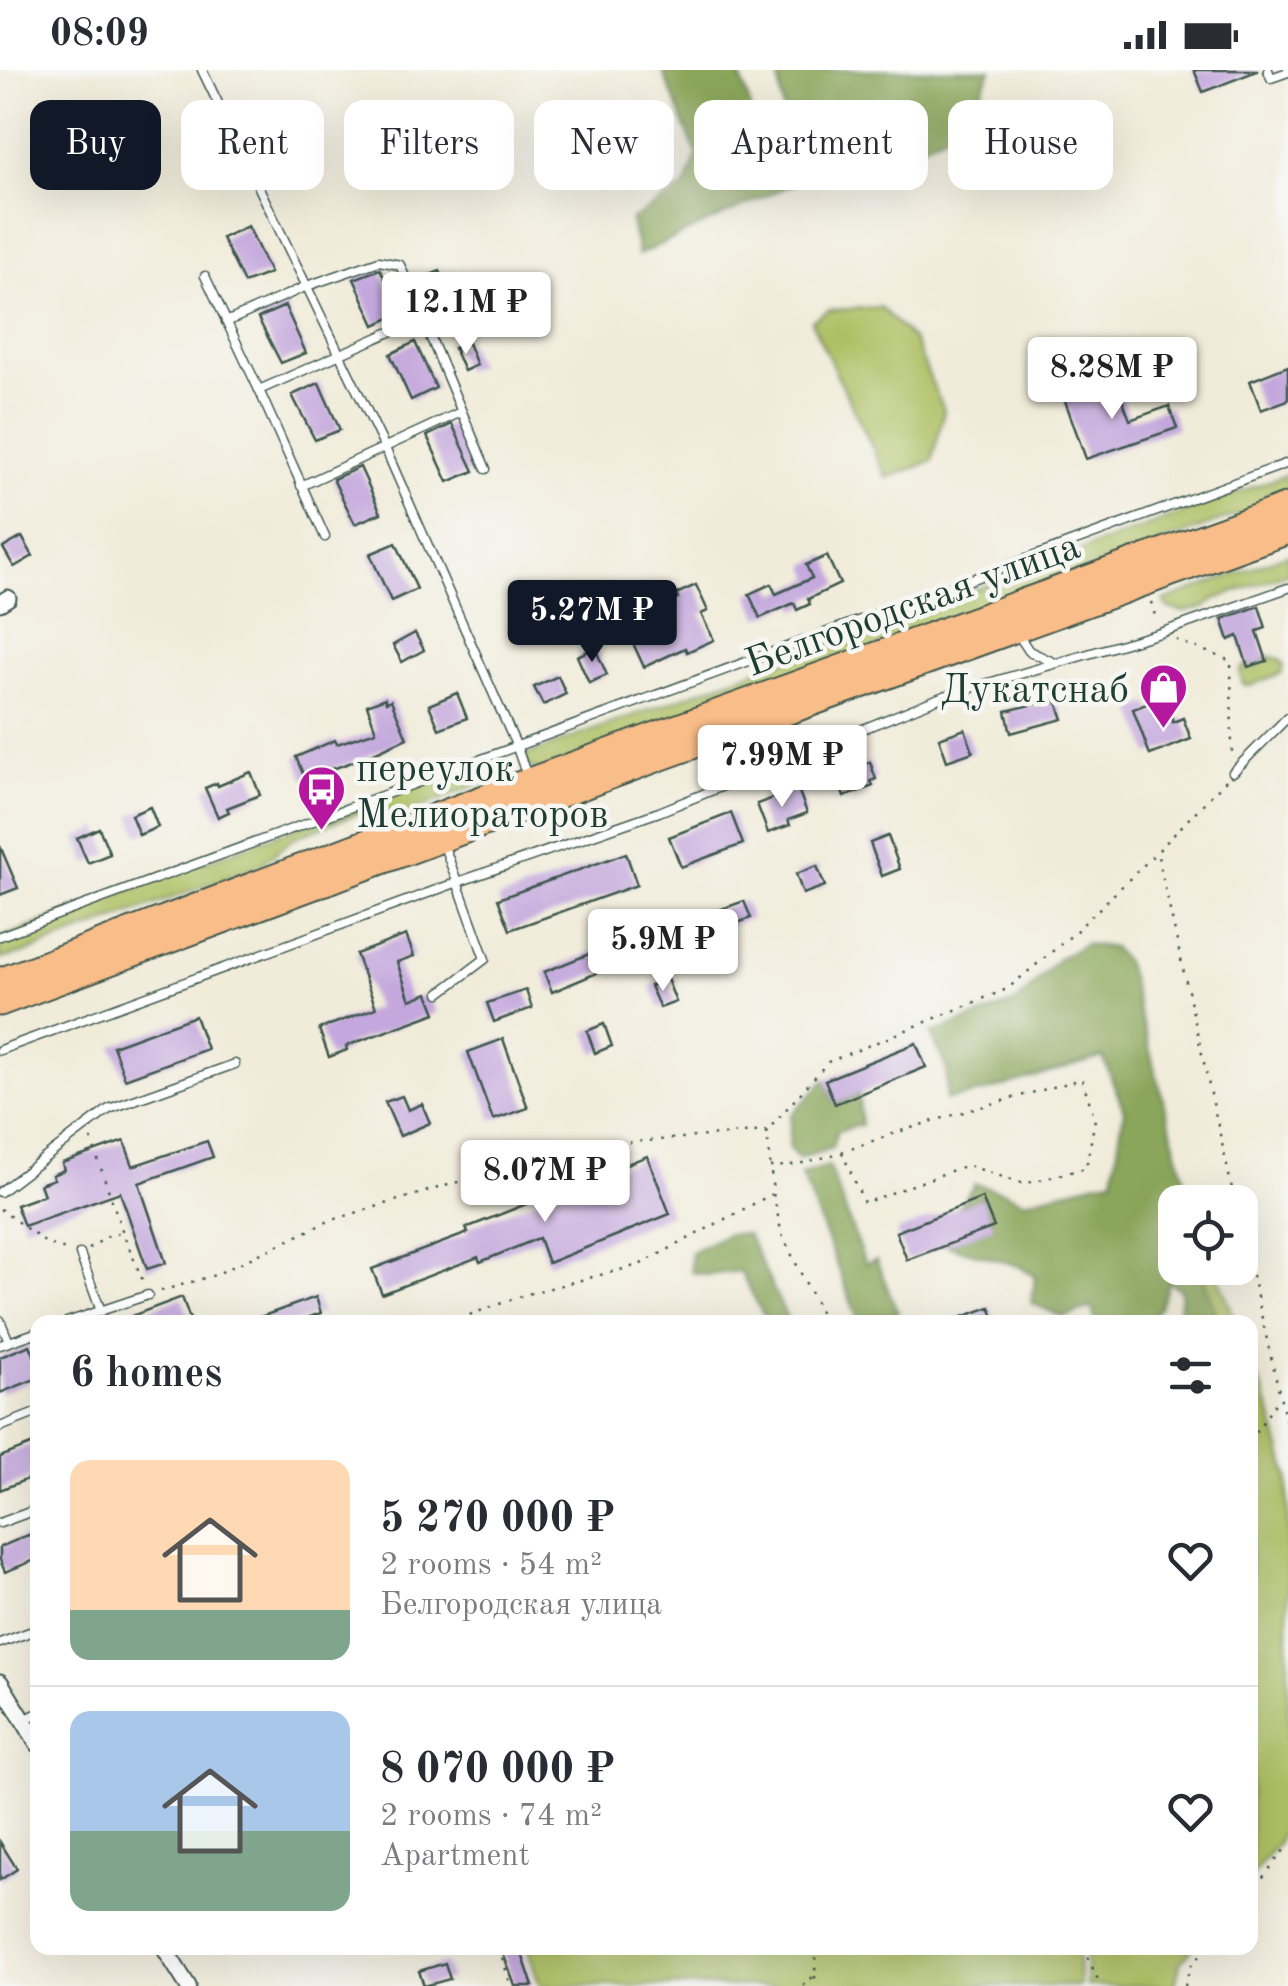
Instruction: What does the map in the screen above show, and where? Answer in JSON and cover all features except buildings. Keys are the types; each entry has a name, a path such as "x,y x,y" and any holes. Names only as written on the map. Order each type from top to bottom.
{"main road":[{"name":"Белгородская улица","path":"0,982 529,782 1043,607 1288,506"},
{"name":"Белгородская улица","path":"0,1004 659,758 1016,630 1043,607 1146,583 1288,532"}],"street":[{"path":"0,1682 30,1732"},
{"path":"168,1955 188,1986"}],"lane":[{"path":"202,70 385,448 529,782"},
{"path":"1268,70 1270,78 1288,72"},
{"path":"226,322 307,286 378,261 400,265 486,469"},
{"path":"205,276 325,537"},
{"path":"259,390 422,318"},
{"path":"302,486 462,412"},
{"path":"0,936 1288,463"},
{"path":"0,1050 659,812 944,696 1160,633 1288,588"},
{"path":"1016,630 1029,652 1055,663"},
{"path":"1232,772 1288,718"},
{"path":"440,993 485,959 442,838"},
{"path":"0,1192 109,1109 235,1064"},
{"path":"80,1254 101,1311"},
{"path":"88,1315 148,1295"},
{"path":"0,1320 4,1344 30,1335"},
{"path":"0,1427 30,1415"},
{"path":"0,1524 30,1512"},
{"path":"0,1643 30,1632"},
{"path":"22,1721 30,1718"}],"path":[{"path":"87,1128 148,1295 216,1275 329,1221 574,1147 767,1131 828,1062 1006,989 1072,934 1232,772 1230,660 1160,633 1146,583"},
{"path":"1157,852 1231,1185"},
{"path":"770,1167 792,1166 841,1150 912,1127 1082,1079 1095,1119 1086,1168 1024,1184 967,1165 864,1203 841,1150"},
{"path":"767,1131 782,1236 822,1315"},
{"path":"469,1315 527,1294 639,1265 773,1193"},
{"path":"0,1209 46,1244"},
{"path":"1254,1285 1288,1430"},
{"path":"1258,1428 1279,1398"},
{"path":"1258,1884 1288,1845"},
{"path":"501,1955 510,1986"},
{"path":"815,1986 816,1955"},
{"path":"1087,1955 1102,1986"},
{"path":"1184,1986 1190,1968 1200,1955"},
{"path":"803,1986 815,1975"}],"green space":[{"path":"662,70 738,70 748,100 694,100 694,148"},
{"path":"778,70 991,70 978,100 948,100 948,133 928,143 928,100 782,100"},
{"path":"694,163 694,190 779,190 638,255 631,220 685,187"},
{"path":"880,307 914,341 944,411 932,461 887,478 811,321 829,310"},
{"path":"1288,474 1288,496 540,771 528,767 526,755"},
{"path":"1288,554 1288,573 1215,599 1204,608 1184,612 1167,608 1164,601"},
{"path":"1266,657 1281,661 1281,673 1250,686 1243,684 1241,669 1267,660"},
{"path":"505,757 505,773 401,816 360,812 295,837 259,866 0,959 0,938 411,784"},
{"path":"1085,944 1113,948 1126,963 1186,1185 1158,1185 1158,1285 1168,1285 1153,1315 1094,1315 1092,1307 1072,1315 1058,1315 1032,1303 1035,1275 1016,1265 946,1245 993,1226 982,1198 958,1208 975,1184 1024,1201 1113,1178 1124,1110 1103,1057 946,1100 947,1070 931,1034 1017,1002 1059,958"},
{"path":"825,1080 835,1104 859,1094 861,1125 837,1131 832,1148 798,1159 789,1148 791,1115"},
{"path":"829,1166 865,1264 876,1260 898,1313 856,1315 801,1174"},
{"path":"727,1234 747,1234 786,1315 763,1315 740,1271 708,1275 691,1272 691,1252"},
{"path":"1174,1285 1206,1285 1216,1315 1179,1315 1181,1291"},
{"path":"1206,1285 1222,1285 1233,1315 1216,1315"},
{"path":"1258,1378 1288,1476 1288,1816 1278,1843 1258,1867"},
{"path":"529,1955 1078,1955 1080,1986 540,1986"},
{"path":"1085,1955 1187,1955 1180,1963 1175,1986 1087,1986"}],"place":[{"name":"Дукатснаб","path":"1164,730"},
{"name":"переулок Мелиораторов","path":"321,832"}]}
